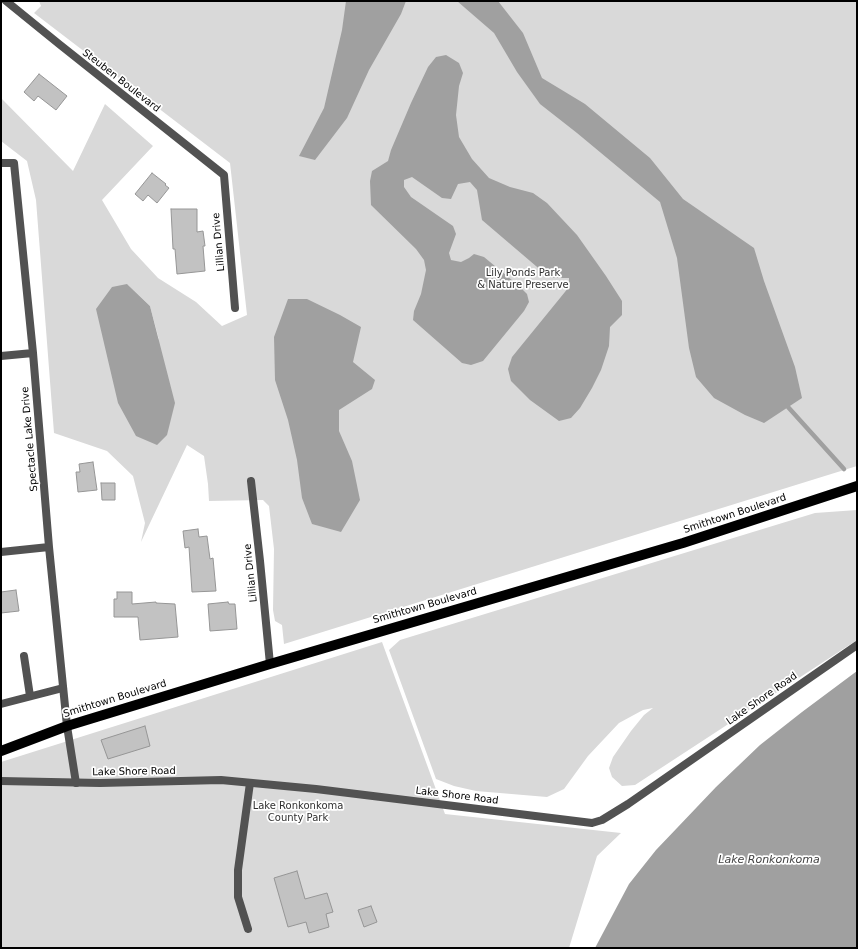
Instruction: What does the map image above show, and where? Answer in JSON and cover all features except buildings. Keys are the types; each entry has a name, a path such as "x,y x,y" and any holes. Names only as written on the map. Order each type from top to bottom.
{"main road":[{"name":"Smithtown Boulevard","path":"1,751 66,726 270,664 682,543 857,486"}],"street":[{"path":"1,4 9,2"},
{"name":"Steuben Boulevard","path":"9,2 59,44 224,175"},
{"name":"Spectacle Lake Drive","path":"1,163 14,162 33,353 49,548 66,726 76,783"},
{"name":"Lillian Drive","path":"224,175 235,308"},
{"path":"1,356 33,353"},
{"name":"Lillian Drive","path":"251,481 270,664"},
{"path":"1,552 49,548"},
{"name":"Lake Shore Road","path":"1,781 100,783 221,780 316,789 592,823 602,820 628,804 857,645"},
{"path":"24,656 30,696"},
{"path":"1,704 63,688"},
{"path":"248,929 238,897 238,870 250,783"}],"green space":[{"name":"Lily Ponds Park & Nature Preserve","path":"39,1 857,1 857,466 284,644 282,625 275,621 273,610 274,549 269,506 263,500 209,501 204,456 187,445 141,542 145,523 133,476 107,451 54,433 36,200 27,161 1,141 1,98 73,171 105,104 153,146 102,200 131,249 158,278 196,302 222,326 247,315 230,163 34,13 41,6","holes":["127,284 150,306 159,340"]},
{"path":"857,510 857,640 635,785 622,786 612,777 609,768 613,757 631,731 644,715 653,708 643,710 619,723 588,756 564,789 547,797 476,791 454,786 436,779 389,650 400,640 815,513"},
{"name":"Lake Ronkonkoma County Park","path":"382,642 445,814 621,833 597,856 569,948 1,948 1,762"}],"water":[{"path":"346,1 406,1 401,14 369,70 347,118 315,160 299,156 324,108 342,30"},
{"path":"457,1 498,1 523,33 542,78 585,104 650,158 683,199 754,248 764,281 795,367 802,398 764,423 745,415 714,398 696,377 689,348 677,258 660,202 540,104 517,72 494,33"},
{"path":"446,55 459,63 463,73 459,86 456,115 459,137 472,159 489,178 510,187 533,193 547,203 577,235 622,301 622,315 610,327 609,346 601,370 580,408 571,418 559,421 530,400 511,381 508,369 512,357 569,287 569,278 550,278 482,220 477,190 470,182 458,184 451,199 442,198 412,177 404,180 404,187 411,197 453,226 456,234 449,253 451,260 461,262 474,254 484,257 527,294 529,302 524,311 483,361 471,365 462,363 413,320 414,311 421,294 426,270 424,260 416,249 371,205 370,181 372,171 388,161 391,150 411,103 428,67 436,57"},
{"path":"127,284 150,306 175,403 167,435 157,445 136,436 118,403 96,309 112,287"},
{"path":"288,299 307,299 361,327 353,362 375,380 372,389 339,410 339,431 352,461 360,500 341,532 312,524 302,498 297,460 288,420 275,380 274,337"},
{"name":"Lake Ronkonkoma","path":"857,671 857,948 595,948 629,884 656,850 716,787 760,745"}],"waterway":[{"path":"788,407 844,469"}]}
